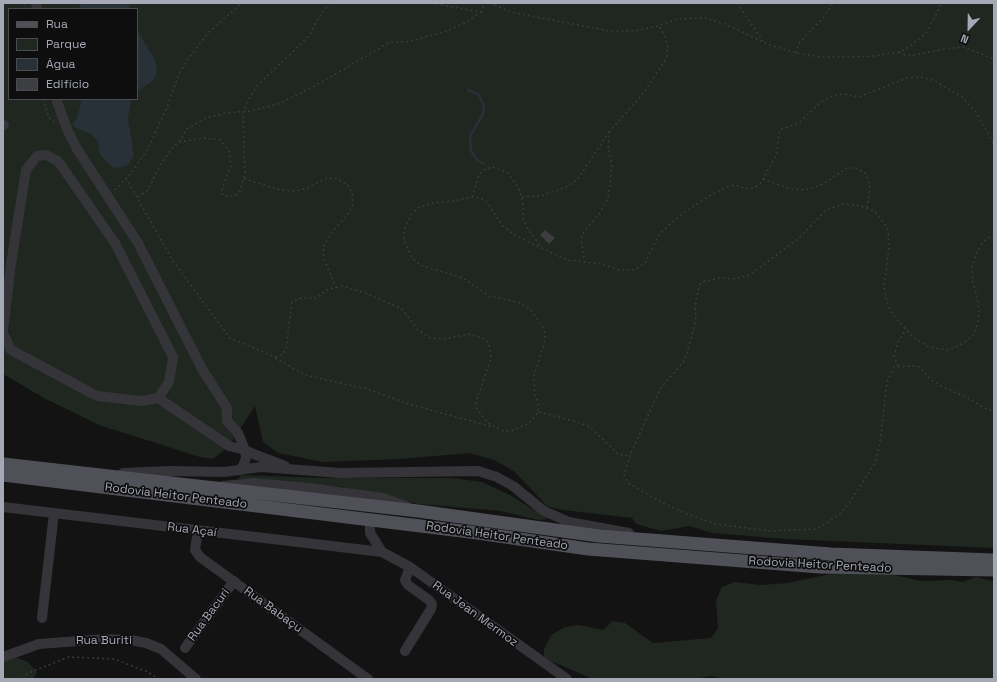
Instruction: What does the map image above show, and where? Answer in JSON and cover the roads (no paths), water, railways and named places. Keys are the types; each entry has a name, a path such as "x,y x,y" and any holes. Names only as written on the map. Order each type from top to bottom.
{"main road":[{"name":"Rodovia Heitor Penteado","path":"3,464 418,511 599,536 831,554 994,560"},
{"name":"Rodovia Heitor Penteado","path":"3,475 478,533 588,549 820,567 994,570"}],"street":[{"path":"56,100 66,129 77,149 138,243 202,370 227,408 227,421 238,433 245,450 246,458 244,466 238,470"},
{"path":"158,398 169,382 173,357 115,243 58,161 46,155 37,156 26,170 11,264 3,331 10,350 97,396 142,401 158,398 229,446 245,450 256,456 296,469"},
{"path":"96,474 238,470 261,467 340,472 478,471 497,477 512,486 544,511 569,522 672,542"},
{"name":"Rua Açaí","path":"3,507 382,552"},
{"path":"42,618 54,513"},
{"path":"370,520 370,532 382,552"},
{"name":"Rua Babaçu","path":"198,531 195,550 200,557 368,679"},
{"name":"Rua Jean Mermoz","path":"382,552 410,567 567,679"},
{"path":"405,651 431,609 432,604 430,600 408,585 405,580 410,567"},
{"name":"Rua Bacuri","path":"185,648 234,581"},
{"name":"Rua Buriti","path":"3,657 38,644 105,639 131,640 146,643 161,649 196,679"}],"water":[{"path":"78,3 131,3 128,8 81,8"},
{"path":"138,32 154,58 157,68 156,76 151,82 138,90"},
{"path":"82,100 131,100 128,119 134,155 129,164 123,167 114,168 100,155 98,142 91,134 74,127 72,124 77,119"}],"waterway":[{"path":"468,90 478,94 484,106 483,114 470,136 471,151 478,161 484,164"}]}
